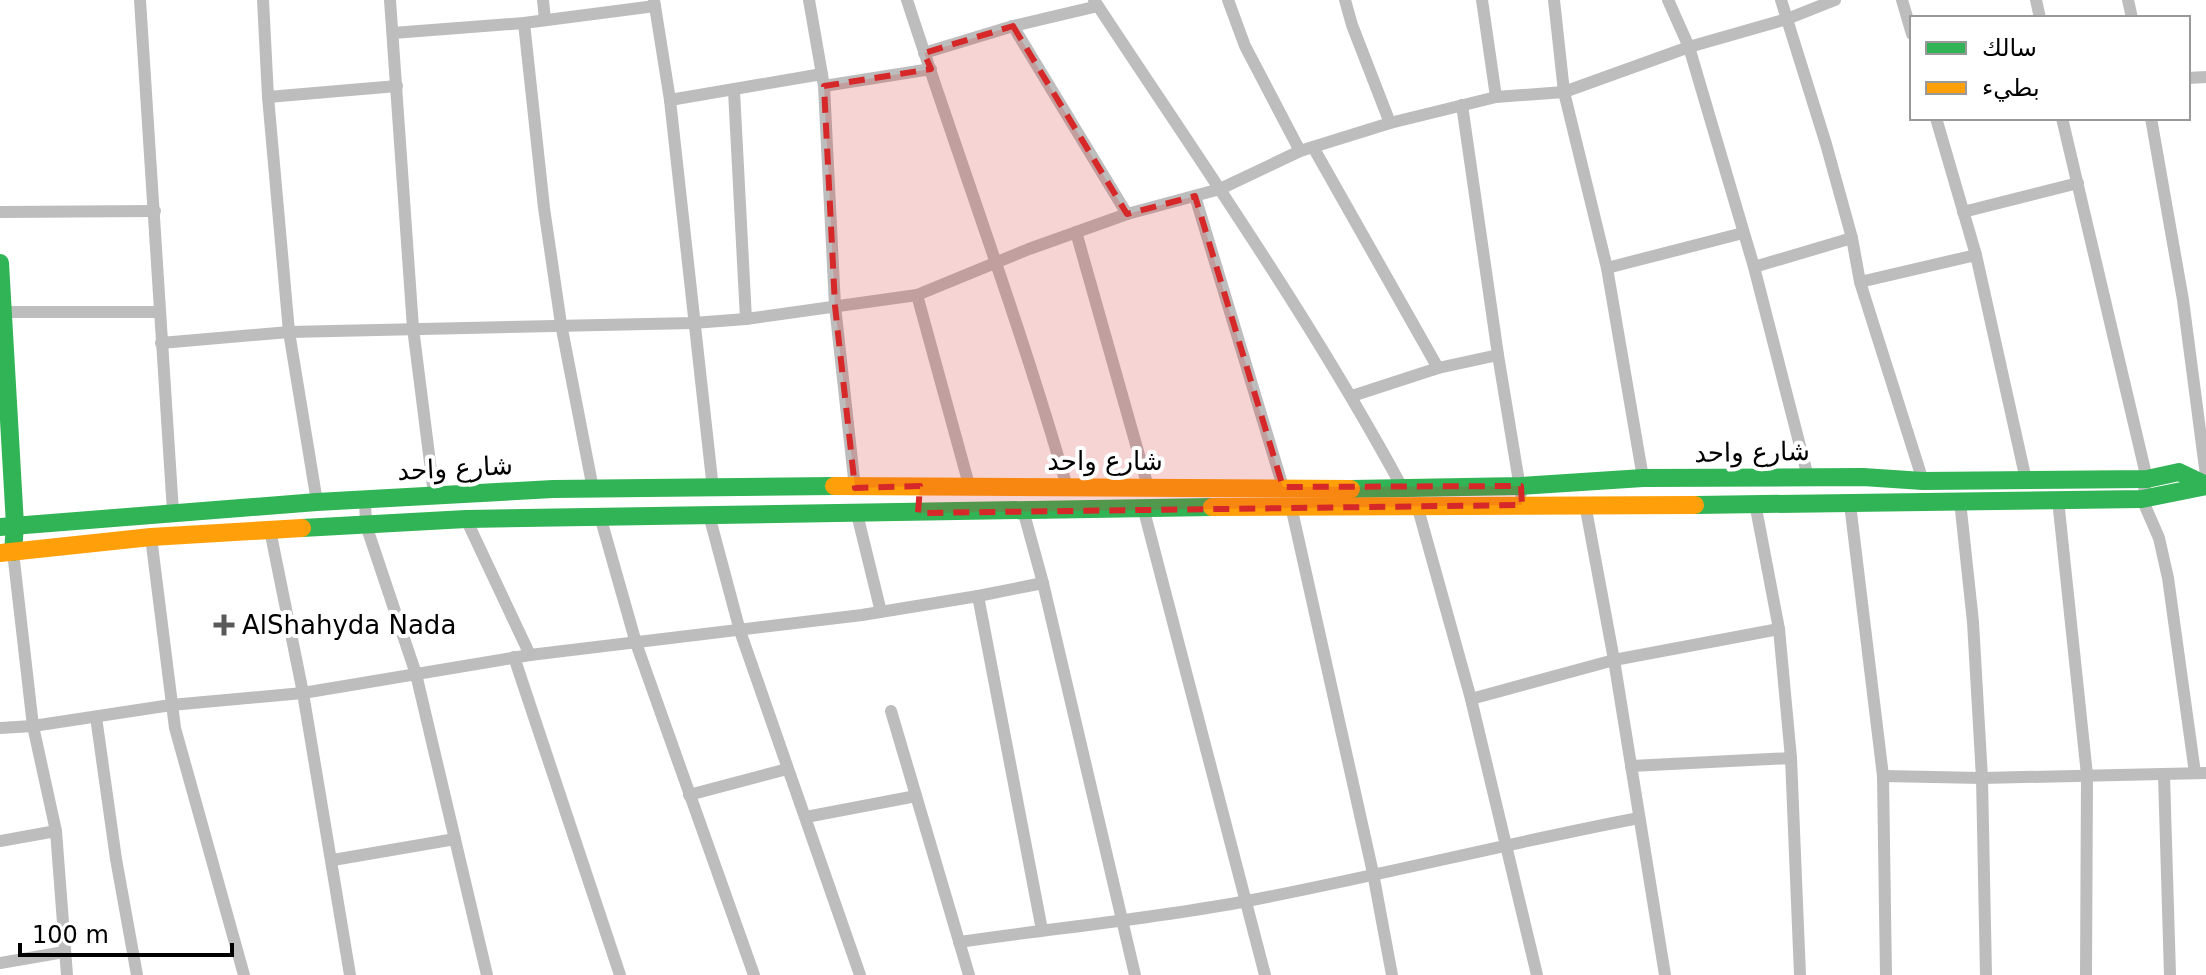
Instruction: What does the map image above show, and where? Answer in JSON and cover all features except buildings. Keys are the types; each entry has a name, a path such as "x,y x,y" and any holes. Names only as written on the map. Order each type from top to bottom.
{"street":[{"path":"140,0 173,512"},
{"path":"263,0 268,97 289,332 317,502"},
{"path":"390,0 413,328 434,494"},
{"path":"543,0 545,20"},
{"path":"809,0 823,80 835,306 855,488"},
{"path":"907,0 994,265 1040,392 1067,487"},
{"path":"1228,0 1245,46 1300,151"},
{"path":"1345,0 1390,123"},
{"path":"1482,0 1496,97"},
{"path":"1554,0 1564,92 1607,268 1643,478"},
{"path":"1668,0 1689,47 1754,267 1808,477"},
{"path":"1781,0 1852,238 1860,282 1923,481"},
{"path":"161,343 289,332 693,323 746,319 917,295 1029,249 1127,214 1220,189 1300,151 1390,123 1496,97 1564,92 1689,47 1787,19 1835,0"},
{"path":"1902,0 1910,27"},
{"path":"393,33 524,23 655,3 670,100 713,489"},
{"path":"924,53 1096,3 1352,396 1403,489"},
{"path":"524,23 535,135 561,324 593,489"},
{"path":"1013,26 1127,214"},
{"path":"670,100 931,69"},
{"path":"268,97 397,86"},
{"path":"734,91 746,319"},
{"path":"1462,105 1521,496"},
{"path":"1937,120 1976,255 2026,480"},
{"path":"1883,776 1982,778 2200,773 2168,578 2159,538 2142,499 2147,479 2062,120"},
{"path":"2151,120 2183,300 2206,476"},
{"path":"1313,147 1438,368"},
{"path":"1963,212 2078,183"},
{"path":"1195,196 1283,487"},
{"path":"0,212 155,211"},
{"path":"1076,232 1148,487"},
{"path":"1607,268 1743,233"},
{"path":"1754,267 1852,238"},
{"path":"1860,282 1976,255"},
{"path":"0,263 8,526 6,553 33,726 56,831 67,975"},
{"path":"917,295 969,485"},
{"path":"1,301 159,312"},
{"path":"1352,396 1438,368 1498,355"},
{"name":"شارع واحد","path":"6,553 151,537 466,519 1417,505 1521,496 1643,478 1808,477 1923,481 2147,479 2179,472 2206,486"},
{"name":"شارع واحد","path":"8,526 434,494 593,489 969,485 1283,487 1403,489 1521,496 1585,504 1850,504 2142,499 2206,486"},
{"path":"918,513 920,486"},
{"path":"365,499 366,525 416,674 487,975"},
{"path":"2058,500 2087,775 2086,975"},
{"path":"1960,501 1973,622 1982,778 1986,975"},
{"path":"1755,503 1779,629 1791,758 1800,975"},
{"path":"1585,504 1614,660 1665,975"},
{"path":"1850,504 1883,776 1886,975"},
{"path":"1417,505 1471,699 1537,975"},
{"path":"1291,506 1373,873 1392,975"},
{"path":"1143,507 1265,975"},
{"path":"1023,510 1135,975"},
{"path":"857,514 881,612"},
{"path":"709,515 740,631 860,975"},
{"path":"600,516 636,643 754,975"},
{"path":"466,519 530,655"},
{"path":"270,530 303,693 350,975"},
{"path":"151,537 171,705 181,758 244,975"},
{"path":"0,728 33,726 171,705 303,693 514,657 881,612 1043,583"},
{"path":"978,596 1042,930"},
{"path":"1471,699 1614,660 1779,629"},
{"path":"514,657 620,975"},
{"path":"891,711 969,975"},
{"path":"96,717 116,859 137,975"},
{"path":"1631,766 1791,758"},
{"path":"689,795 787,769"},
{"path":"2164,775 2170,975"},
{"path":"806,817 916,796"},
{"path":"959,942 1247,901 1507,843 1639,818"},
{"path":"0,841 56,831"},
{"path":"333,860 455,839"},
{"path":"0,963 64,952"}],"highlighted area":[{"path":"1013,26 1127,214 1195,196 1283,487 1521,486 1522,505 918,513 920,486 855,488 835,306 824,86 931,69 924,53"}],"traffic: fast":[{"path":"0,263 15,525 13,552"},
{"path":"1351,489 1521,486 1643,478 1863,477 1923,481 2147,479 2179,472 2206,485"},
{"path":"0,527 317,502 553,489 834,486"},
{"path":"1695,505 2142,499 2206,486"},
{"path":"302,528 466,519 1212,507"}],"traffic: slow":[{"path":"834,486 1351,489"},
{"path":"1212,507 1695,505"},
{"path":"0,553 151,537 302,528"}],"place":[{"name":"AlShahyda Nada","path":"224,625"}]}
